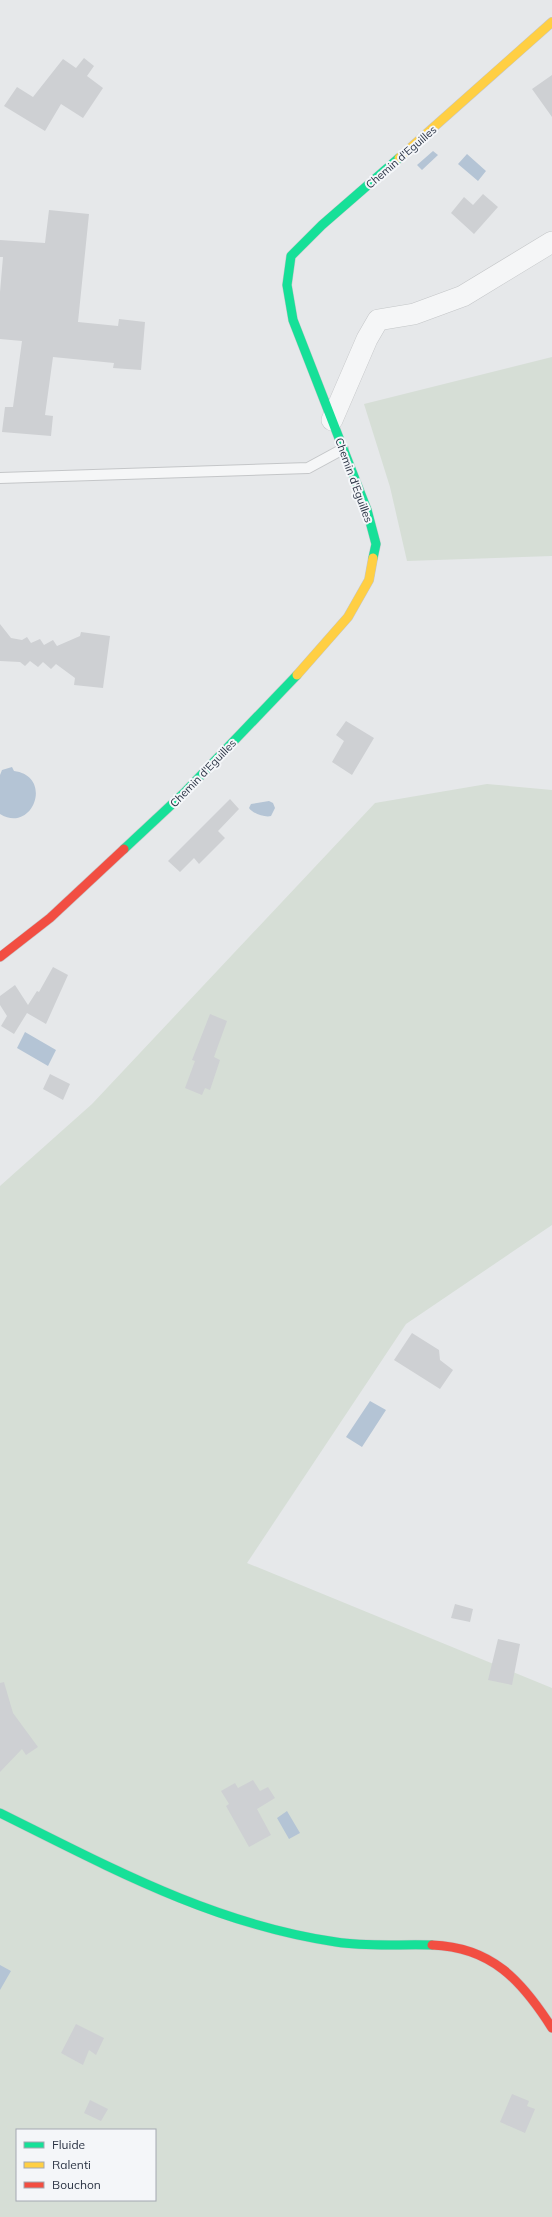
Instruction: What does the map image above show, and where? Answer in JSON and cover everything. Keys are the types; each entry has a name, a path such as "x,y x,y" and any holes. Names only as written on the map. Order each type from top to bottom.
{"street":[{"name":"Chemin d'Eguilles","path":"4,951 50,918 184,794 311,661 348,617 369,580 376,544 367,510 293,320 287,285 291,256 322,225 552,22"},
{"path":"332,420 367,339 378,320 414,314 463,296 552,242"},
{"path":"0,1813 104,1866 197,1906 246,1922 318,1939 366,1944 440,1945 458,1947 478,1954 496,1963 527,1991 552,2028"}],"lane":[{"path":"0,478 308,468 343,449"}],"shaded area":[{"path":"552,357 552,556 407,561 390,487 364,404"},
{"path":"487,784 552,790 552,1225 406,1324 247,1563 552,1688 552,2217 0,2217 0,1186 92,1104 375,803"}],"water":[{"path":"433,151 438,155 422,170 417,165"},
{"path":"467,154 486,171 478,181 458,164"},
{"path":"12,767 14,771 26,775 33,783 36,792 34,802 29,811 22,816 12,818 0,814 0,775 2,770"},
{"path":"269,801 273,803 275,808 271,816 259,815 249,808 251,804"},
{"path":"25,1032 56,1050 48,1066 17,1048"},
{"path":"370,1401 386,1410 362,1447 346,1437"},
{"path":"287,1811 300,1833 289,1839 277,1818"},
{"path":"0,1965 11,1971 0,1990"}],"building":[{"path":"84,58 94,66 87,76 103,88 83,118 61,104 45,131 4,106 17,87 33,97 63,59 76,68"},
{"path":"552,75 552,117 532,89"},
{"path":"483,194 498,207 474,234 451,213 464,197 473,205"},
{"path":"49,210 89,214 78,322 118,326 119,319 145,322 141,370 113,368 114,363 53,357 45,415 53,416 51,436 2,432 5,407 13,407 22,341 0,339 0,292 3,257 0,257 0,240 45,243"},
{"path":"0,624 11,638 22,640 27,637 31,643 40,639 44,645 53,640 57,646 80,636 81,632 110,636 103,688 74,685 75,678 56,664 51,669 43,662 38,667 30,661 25,666 20,662 0,661"},
{"path":"346,721 374,738 352,775 332,762 344,741 336,735"},
{"path":"230,799 239,809 218,831 225,838 199,864 194,858 180,872 168,861"},
{"path":"53,967 68,975 46,1024 27,1013 14,1034 1,1026 7,1016 0,1005 0,996 15,985 28,1005 37,991 39,992"},
{"path":"210,1014 227,1021 214,1057 220,1060 210,1090 205,1088 202,1095 185,1088 195,1061 192,1060"},
{"path":"50,1074 70,1084 63,1100 43,1089"},
{"path":"412,1333 439,1350 440,1360 453,1370 440,1389 394,1360"},
{"path":"455,1604 473,1609 470,1622 451,1618"},
{"path":"498,1639 520,1644 512,1685 488,1680"},
{"path":"4,1682 13,1713 38,1747 26,1755 22,1749 0,1772 0,1683"},
{"path":"253,1780 260,1791 268,1787 275,1798 257,1809 271,1835 249,1847 226,1806 229,1804 221,1791 235,1783 238,1788"},
{"path":"76,2024 104,2038 96,2055 89,2050 83,2065 61,2053"},
{"path":"512,2094 529,2101 527,2106 535,2109 525,2133 500,2122"},
{"path":"90,2100 108,2109 101,2121 84,2113"}],"traffic: fast":[{"path":"373,558 376,544 367,510 293,320 287,285 291,256 322,225 399,158"},
{"path":"124,849 184,793 297,675"},
{"path":"0,1813 122,1873 204,1908 247,1922 291,1934 348,1944 432,1945"}],"traffic: slow":[{"path":"399,158 552,22"},
{"path":"297,675 348,617 369,580 373,558"}],"traffic: jam":[{"path":"0,957 50,918 124,849"},
{"path":"432,1945 453,1947 472,1952 503,1970 529,1995 552,2028"}]}
